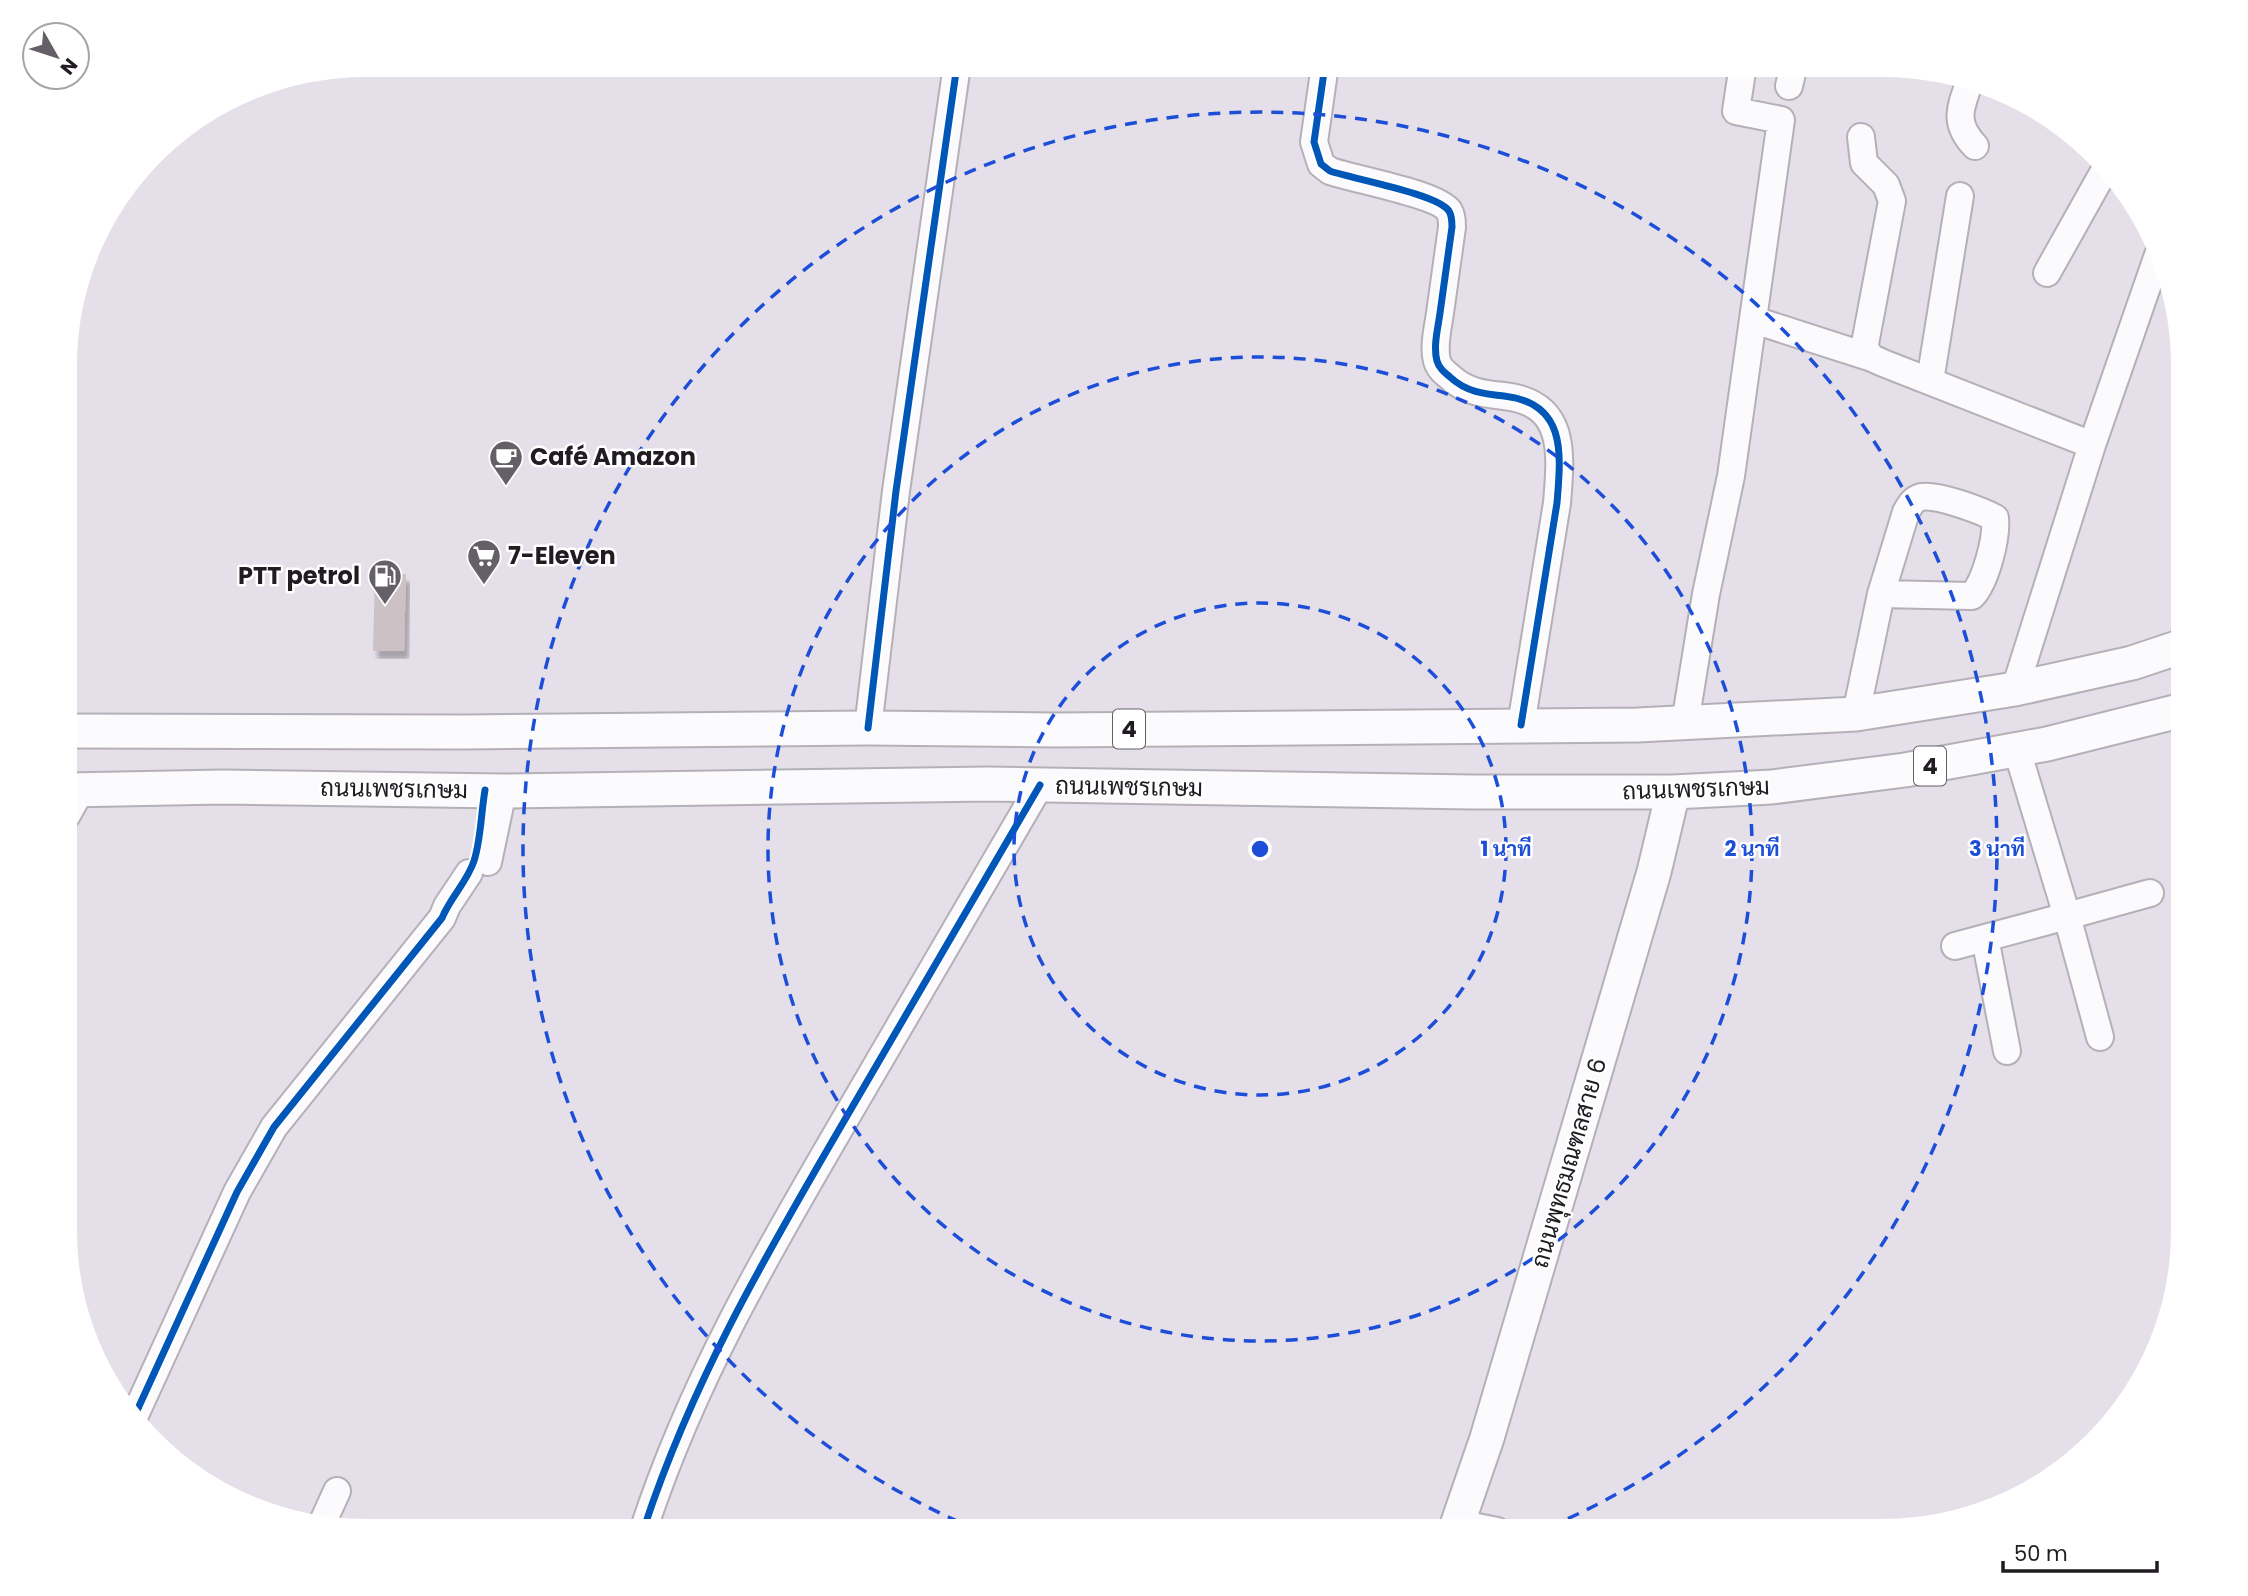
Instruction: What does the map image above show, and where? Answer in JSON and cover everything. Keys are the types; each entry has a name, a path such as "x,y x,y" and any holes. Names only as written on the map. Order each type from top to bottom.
{"main road":[{"name":"4","path":"77,732 465,732 868,727 1054,730 1639,725 1856,714 2015,689 2132,663 2171,650"},
{"name":"ถนนเพชรเกษม","path":"77,798 223,788 494,790 1040,785 1472,792 1673,792 1837,780 2017,750 2171,713"},
{"name":"ถนนพุทธมณฑลสาย 6","path":"1459,1519 1487,1438 1654,872 1673,792"}],"street":[{"path":"868,727 896,491 955,77"},
{"path":"1323,77 1314,142 1321,164 1330,172 1416,194 1441,204 1451,215 1452,227 1436,347 1439,367 1453,380 1477,393 1518,397 1536,404 1549,416 1558,436 1560,467 1557,503 1521,725"},
{"path":"1685,723 1706,594 1731,476 1787,93 1736,111 1741,77"},
{"path":"1967,90 1959,122 1962,131 1975,146"},
{"path":"1861,137 1864,163 1886,185 1892,201 1864,349 1872,358"},
{"path":"2048,273 2101,177"},
{"path":"1930,381 1960,196"},
{"path":"2015,689 2092,445 2154,267"},
{"path":"1754,320 1872,358 2092,445"},
{"path":"1856,714 1881,594 1906,512 1913,500 1924,496 1977,508 1995,518 1996,530 1980,588 1972,596 1881,594"},
{"path":"2017,750 2100,1037"},
{"path":"647,1519 669,1455 690,1406 757,1271 1040,785"},
{"path":"138,1408 237,1192 274,1127 442,918 447,906 477,868 494,790"},
{"path":"1955,946 2150,893"},
{"path":"1985,938 2007,1051"},
{"path":"325,1516 337,1491"}],"building":[{"path":"375,574 406,574 404,651 373,651"}],"cycle path":[{"path":"868,728 896,491 955,77"},
{"path":"1323,77 1314,142 1321,164 1330,171 1429,199 1442,205 1450,213 1452,227 1436,343 1439,366 1456,382 1469,389 1525,401 1539,409 1550,420 1556,434 1559,449 1557,503 1521,725"},
{"path":"647,1519 683,1425 756,1275 1040,785"},
{"path":"138,1408 237,1192 274,1127 442,918 467,876 474,861 480,835 485,790"}],"place":[{"name":"Café Amazon","path":"506,487"},
{"name":"7-Eleven","path":"484,586"},
{"name":"PTT petrol","path":"385,606"}]}
